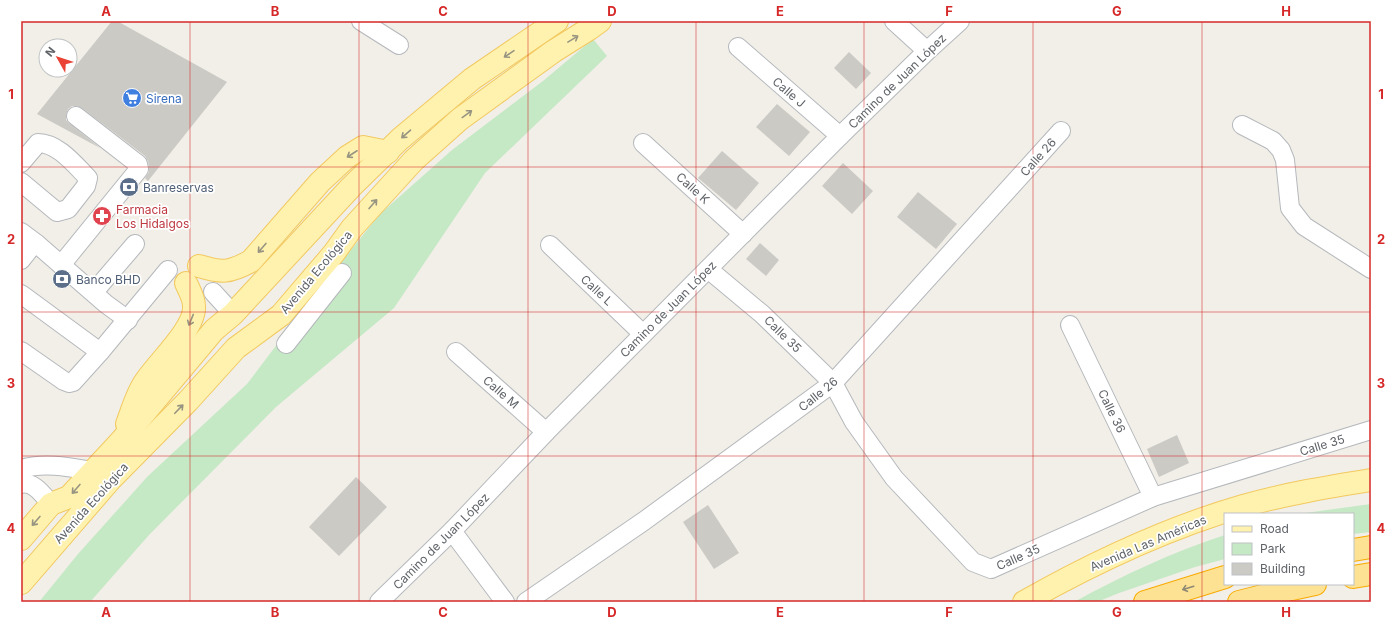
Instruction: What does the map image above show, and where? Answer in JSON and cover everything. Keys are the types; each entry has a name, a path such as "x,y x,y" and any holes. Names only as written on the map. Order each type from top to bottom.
{"highway":[{"path":"1354,550 1371,547"},
{"path":"1354,577 1371,574"},
{"path":"1145,602 1224,577"},
{"path":"1239,602 1310,585"}],"main road":[{"name":"Avenida Ecológica","path":"21,539 51,504 69,497 121,441 214,330 233,314 351,187 400,139 472,79 556,21"},
{"name":"Avenida Ecológica","path":"21,583 111,479 236,348 281,315 334,254 352,228 414,160 460,119 554,51 600,21"},
{"path":"199,266 212,270 229,271 251,262 320,182 347,157 363,147 388,152"},
{"path":"149,440 152,420 228,332 233,323 233,314 242,306 253,304 262,297 315,238 330,228 352,228"},
{"path":"121,441 144,383 192,321 194,305 186,283"},
{"name":"Avenida Las Américas","path":"1024,602 1096,563 1198,520 1284,495 1371,480"}],"street":[{"path":"361,21 399,45"},
{"path":"894,21 927,51"},
{"name":"Camino de Juan López","path":"379,602 452,531 546,432 840,136 960,21"},
{"name":"Calle J","path":"738,47 840,136"},
{"path":"61,265 139,169 138,164 76,116"},
{"path":"1242,125 1273,141 1281,150 1285,160 1290,208 1304,226 1371,269"},
{"name":"Calle 26","path":"526,602 644,521 833,383 1062,131"},
{"path":"21,163 38,143 46,143 56,148 88,178 86,186 68,209 57,212 21,182"},
{"name":"Calle K","path":"643,143 743,234"},
{"path":"21,232 94,292 106,304 128,320"},
{"path":"21,260 32,246 37,244"},
{"path":"94,292 135,244"},
{"name":"Calle L","path":"550,245 643,334"},
{"name":"Calle 35","path":"708,269 762,314 833,383 854,422 894,478 973,562 991,568 1153,497 1371,430"},
{"path":"21,350 64,381 69,383 73,382 128,320 168,270"},
{"path":"286,344 342,273"},
{"path":"213,292 233,314"},
{"path":"21,294 100,352"},
{"path":"281,315 299,328"},
{"name":"Calle 36","path":"1070,325 1153,497"},
{"name":"Calle M","path":"456,352 546,432"},
{"path":"21,469 39,466 64,466 92,471"},
{"path":"21,484 29,484 51,504"},
{"path":"452,531 505,602"}],"green space":[{"path":"593,39 607,56 485,173 394,308 276,407 149,535 90,602 39,602 78,554 148,476 247,384 316,293 380,214 452,150 543,81"},
{"path":"1371,504 1371,532 1354,534 1354,513 1305,513"},
{"path":"1224,535 1224,559 1195,567 1097,602 1074,602 1148,565"}],"building":[{"name":"Sirena","path":"112,21 117,21 227,82 148,181 145,178 149,172 149,167 145,156 82,108 72,106 68,109 66,120 100,148 37,114 66,78 78,78 78,63"},
{"path":"849,52 871,73 856,89 834,68"},
{"path":"777,104 810,132 789,156 756,127"},
{"path":"722,151 759,183 736,210 698,178"},
{"path":"843,163 873,191 852,214 822,186"},
{"path":"918,192 957,224 936,249 897,217"},
{"path":"760,243 779,260 766,276 746,259"},
{"path":"1177,435 1189,463 1159,477 1147,449"},
{"path":"356,477 387,507 339,556 309,527"},
{"path":"708,505 739,553 714,569 683,522"}],"place":[{"name":"Sirena","path":"132,98"},
{"name":"Banreservas","path":"129,187"},
{"name":"Farmacia Los Hidalgos","path":"102,216"},
{"name":"Banco BHD","path":"62,279"}]}
